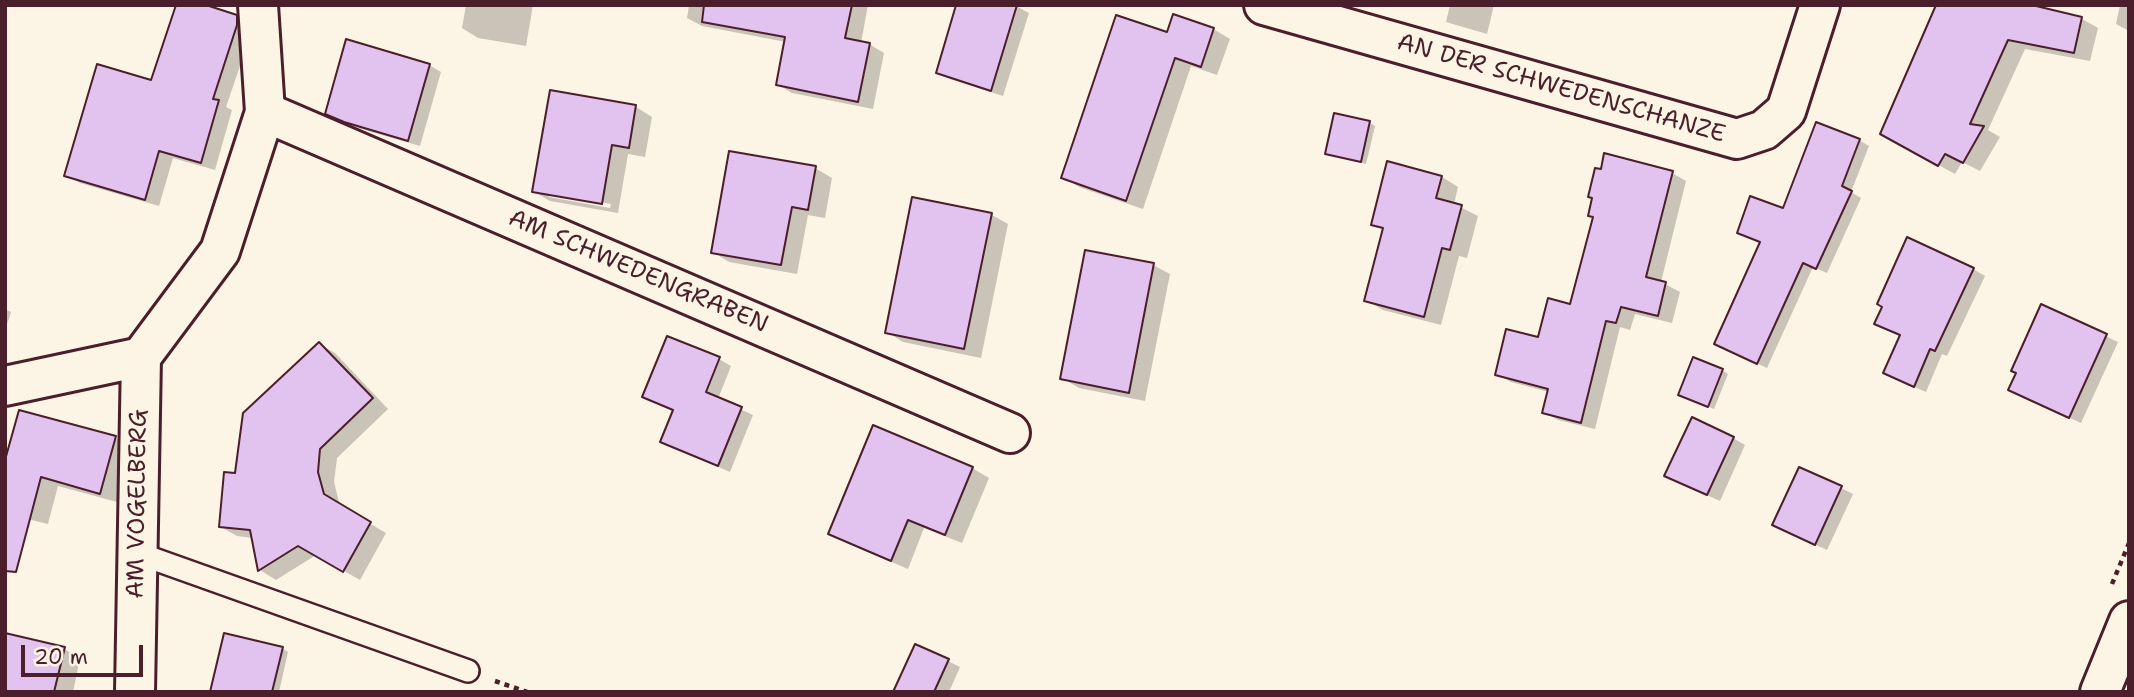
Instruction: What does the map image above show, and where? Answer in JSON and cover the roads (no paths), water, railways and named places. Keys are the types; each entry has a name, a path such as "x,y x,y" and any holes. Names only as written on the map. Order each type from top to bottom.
{"street":[{"path":"5,386 141,357 220,251 265,111 258,5"},
{"name":"AN DER SCHWEDENSCHANZE","path":"1264,5 1737,139 1764,130 1786,110 1820,5"},
{"name":"AM SCHWEDENGRABEN","path":"265,111 1010,433"},
{"name":"AM VOGELBERG","path":"135,692 141,357"},
{"path":"2100,692 2129,621"}],"lane":[{"path":"137,553 468,671"}]}
